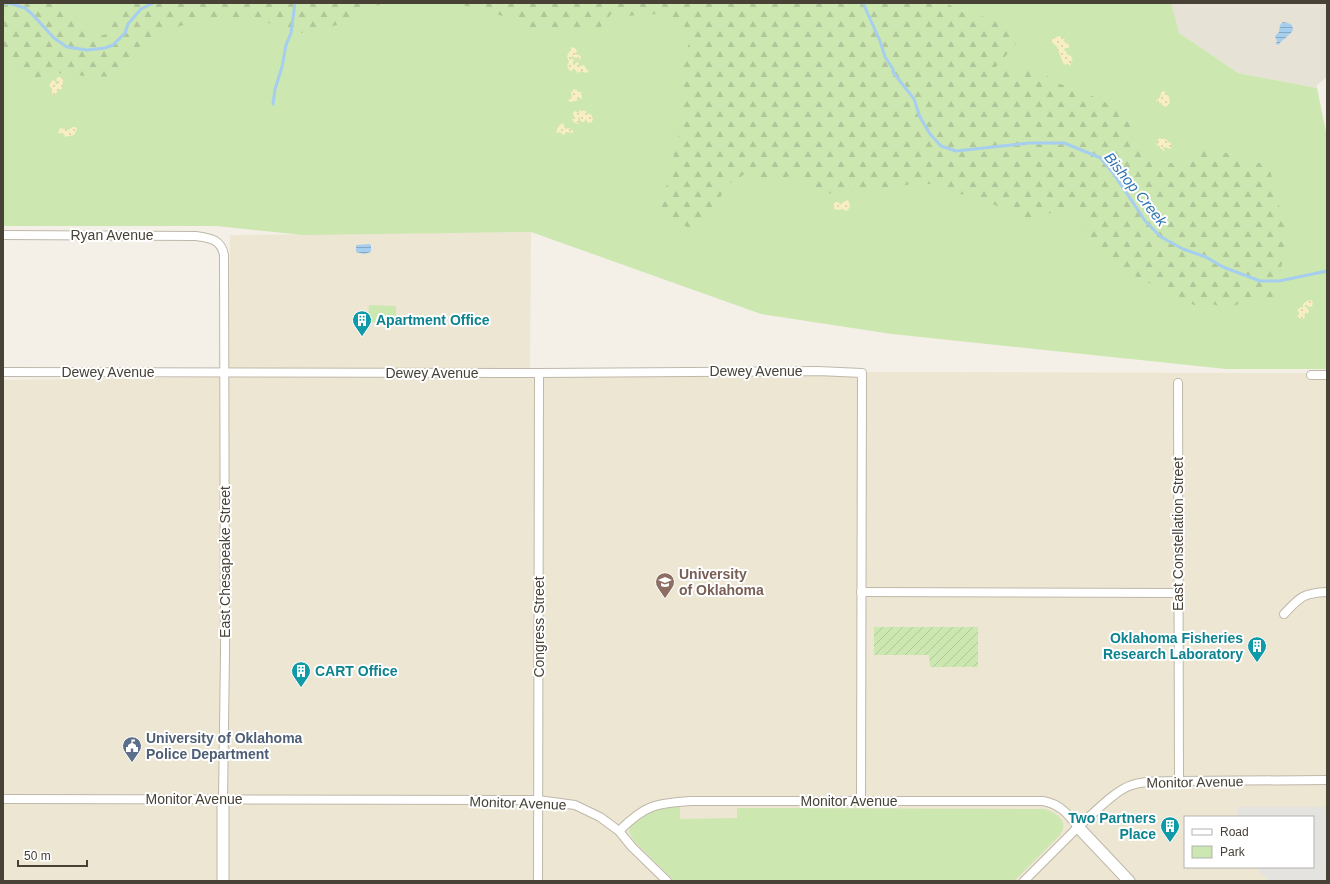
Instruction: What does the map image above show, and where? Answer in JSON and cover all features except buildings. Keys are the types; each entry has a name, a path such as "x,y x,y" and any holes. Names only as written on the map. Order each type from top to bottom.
{"street":[{"name":"Ryan Avenue","path":"3,234 196,236 214,240 219,244"},
{"name":"East Chesapeake Street","path":"219,244 224,255 225,654 223,881"},
{"name":"Dewey Avenue","path":"3,372 539,373 810,371 862,373 861,592"},
{"name":"Congress Street","path":"538,881 539,373"},
{"path":"1311,375 1327,375"},
{"name":"East Constellation Street","path":"1178,383 1179,781"},
{"path":"861,801 861,592 1178,593"},
{"path":"1284,614 1295,602 1306,594 1327,592"},
{"name":"Monitor Avenue","path":"1024,881 1078,827 1110,799 1123,789 1132,785 1179,781 1327,780"},
{"name":"Monitor Avenue","path":"3,799 538,800 575,805 600,817 619,831 633,818 649,807 670,802 1043,801 1051,802 1063,809 1078,827"},
{"path":"1078,827 1129,881"},
{"path":"619,831 632,847 667,881"}],"shaded area":[{"path":"1171,3 1327,3 1327,77 1317,85 1317,88 1238,73 1178,33"},
{"name":"University of Oklahoma","path":"531,232 530,376 854,372 1327,373 1327,881 3,881 3,380 228,377 230,235"},
{"path":"1237,807 1327,807 1327,881 1269,881 1256,868 1314,868 1314,816 1236,816"}],"green space":[{"path":"3,3 1171,3 1179,33 1238,73 1317,88 1327,137 1327,369 1226,369 892,334 761,314 531,232 303,235 216,226 3,226"},
{"path":"3,3 51,3 73,19 87,34 96,37 107,34 124,3 383,3 360,13 345,23 325,28 314,33 302,33 253,17 225,17 207,19 180,26 158,35 148,47 115,77 66,75 55,72 38,78 20,75 3,60"},
{"path":"446,3 948,3 959,11 995,20 1014,32 1016,44 995,68 1010,70 1038,70 1060,84 1080,90 1127,113 1138,150 1160,160 1173,163 1186,159 1207,147 1269,166 1285,229 1284,253 1276,295 1266,300 1245,302 1230,307 1222,307 1209,303 1194,305 1184,300 1168,288 1151,284 1133,275 1116,260 1099,251 1092,241 1081,209 1070,205 1048,214 1029,227 996,205 969,195 949,192 935,184 911,184 897,187 858,190 844,194 824,193 812,186 804,185 792,176 775,179 755,179 745,174 725,186 719,201 705,226 692,229 679,221 667,217 660,208 668,181 673,177 674,147 678,138 684,102 683,61 689,43 687,29 675,18 659,14 624,16 611,14 605,23 596,31 536,31 511,19 480,8"},
{"path":"369,305 396,306 396,322 368,322"},
{"path":"874,627 978,627 978,667 930,667 929,655 874,655"},
{"path":"666,806 680,806 680,819 737,818 737,808 1045,809 1054,813 1061,819 1063,827 1059,836 1014,881 674,881 635,842 629,832 634,821 644,814"}],"sand":[{"path":"1059,36 1065,39 1063,41 1068,42 1067,44 1069,45 1069,48 1065,48 1064,50 1073,60 1070,66 1067,63 1066,65 1063,63 1057,47 1052,42 1052,39"},
{"path":"572,47 577,51 575,54 581,57 580,60 572,56 571,58 575,61 572,64 574,65 577,62 579,63 577,66 579,67 583,65 585,66 589,71 586,73 581,71 578,73 574,69 571,71 569,70 567,66 569,62 567,56"},
{"path":"58,77 63,80 62,89 58,90 55,95 52,94 52,88 49,86 53,80 56,82 55,84 58,84 56,80"},
{"path":"574,89 578,92 582,92 582,99 578,97 577,101 570,102 568,100 572,97 571,93"},
{"path":"1164,91 1169,97 1170,103 1166,107 1162,105 1162,103 1157,103 1156,101 1161,92"},
{"path":"580,110 586,111 586,114 591,114 593,119 592,122 588,123 586,119 582,122 578,117 579,124 572,120 574,117 573,113 575,111 579,113"},
{"path":"563,123 565,129 570,128 573,133 566,132 563,135 560,132 556,133 558,126"},
{"path":"76,127 77,129 74,135 65,137 64,134 58,133 60,128 68,130"},
{"path":"1161,138 1171,143 1171,149 1164,147 1164,151 1160,148 1160,146 1157,146 1158,139"},
{"path":"848,200 850,206 848,210 845,211 843,209 834,209 834,202 838,202 841,205 841,203"},
{"path":"1311,300 1313,302 1312,307 1307,306 1309,312 1307,314 1305,312 1305,315 1302,314 1305,316 1304,319 1300,319 1297,316 1299,312 1297,311 1299,308 1303,307 1303,304"}],"water":[{"path":"1283,22 1292,25 1293,30 1278,45 1276,44 1277,41 1275,36 1279,32 1280,25"},
{"path":"357,245 371,245 371,252 364,254 356,252"}],"waterway":[{"name":"Bishop Creek","path":"3,4 9,3 25,8 54,38 67,47 87,50 105,48 113,45 125,33 128,24 141,9 153,3"},
{"path":"273,104 275,89 282,67 286,45 291,33 295,3"},
{"name":"Bishop Creek","path":"863,3 880,41 885,57 893,69 893,72 914,99 920,117 930,134 941,146 956,151 1029,143 1064,143 1101,158 1146,222 1161,237 1183,249 1206,257 1223,267 1260,281 1279,281 1327,271"}],"place":[{"name":"Apartment Office","path":"362,337"},
{"name":"University of Oklahoma","path":"665,599"},
{"name":"Oklahoma Fisheries Research Laboratory","path":"1257,663"},
{"name":"CART Office","path":"301,688"},
{"name":"University of Oklahoma Police Department","path":"132,763"},
{"name":"Two Partners Place","path":"1170,843"}]}
